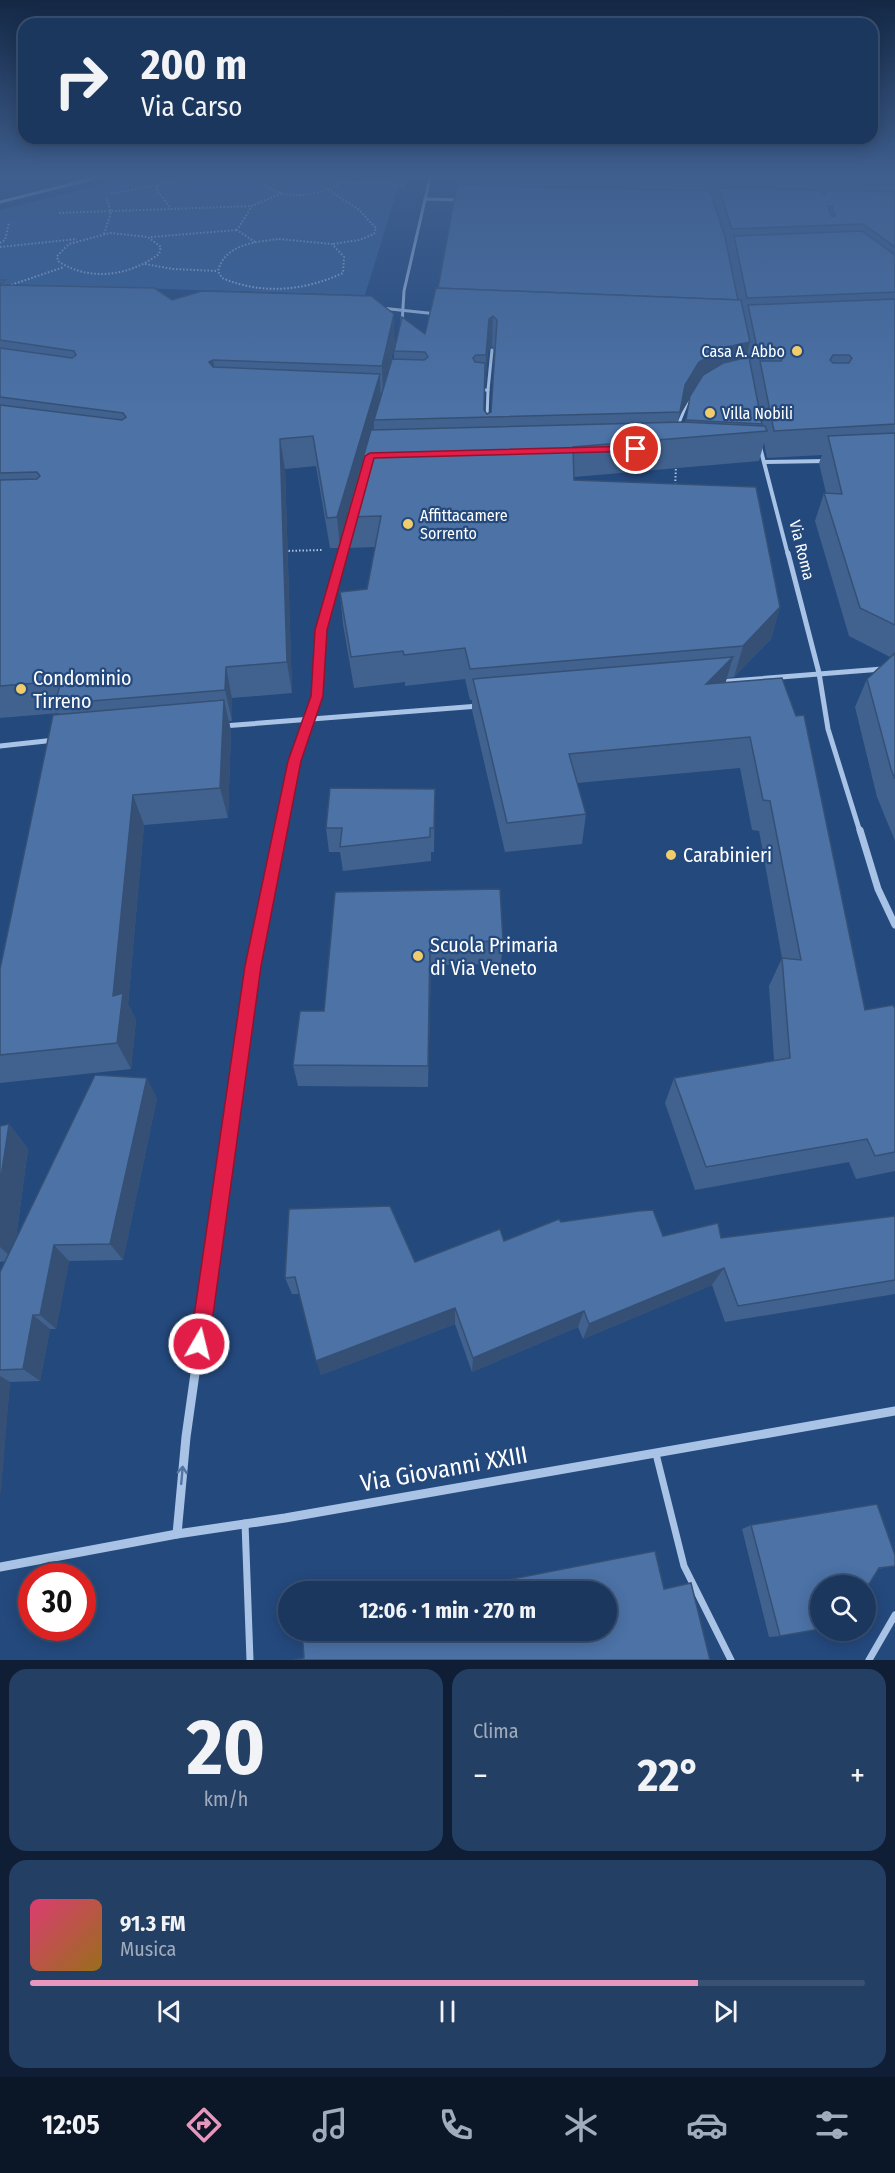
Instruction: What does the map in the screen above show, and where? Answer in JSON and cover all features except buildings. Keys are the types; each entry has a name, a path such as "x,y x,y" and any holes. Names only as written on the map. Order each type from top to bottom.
{"street":[{"path":"402,329 404,291 412,255"},
{"path":"380,308 445,314"},
{"name":"Via Roma","path":"759,441 819,673 828,729 878,889 895,925"},
{"path":"751,452 761,452"},
{"path":"765,462 836,460"},
{"path":"177,1534 186,1437 253,966 295,761 319,686 319,641 351,528"},
{"path":"706,683 895,668"},
{"path":"210,727 491,704"},
{"path":"0,746 62,740"},
{"name":"Via Giovanni XXIII","path":"0,1567 177,1534 656,1454 895,1411"}],"lane":[{"path":"487,421 492,350"},
{"path":"477,390 488,390"},
{"path":"677,448 676,432 680,419 687,402 700,391"},
{"path":"656,1454 684,1566 731,1660"},
{"path":"245,1523 250,1660"},
{"path":"869,1660 895,1615"}],"path":[{"path":"57,255 64,267 75,271 108,273 145,264 157,255"},
{"path":"226,255 221,259 218,271 222,278 246,287 290,287 317,284 343,273 347,264 343,255"},
{"path":"145,264 173,269 218,271"},
{"path":"0,293 11,285 64,267"},
{"path":"675,489 677,448"},
{"path":"280,551 345,549"}],"shaded area":[{"path":"0,255 377,255 365,295 0,284"}],"place":[{"name":"Casa A. Abbo","path":"797,351"},
{"name":"Villa Nobili","path":"710,413"},
{"name":"Affittacamere Sorrento","path":"408,524"},
{"name":"Condominio Tirreno","path":"21,689"},
{"name":"Carabinieri","path":"671,855"},
{"name":"Scuola Primaria di Via Veneto","path":"418,956"}],"route":[{"path":"199,1344 253,966 298,748 317,696 321,630 370,456 636,449"}]}
